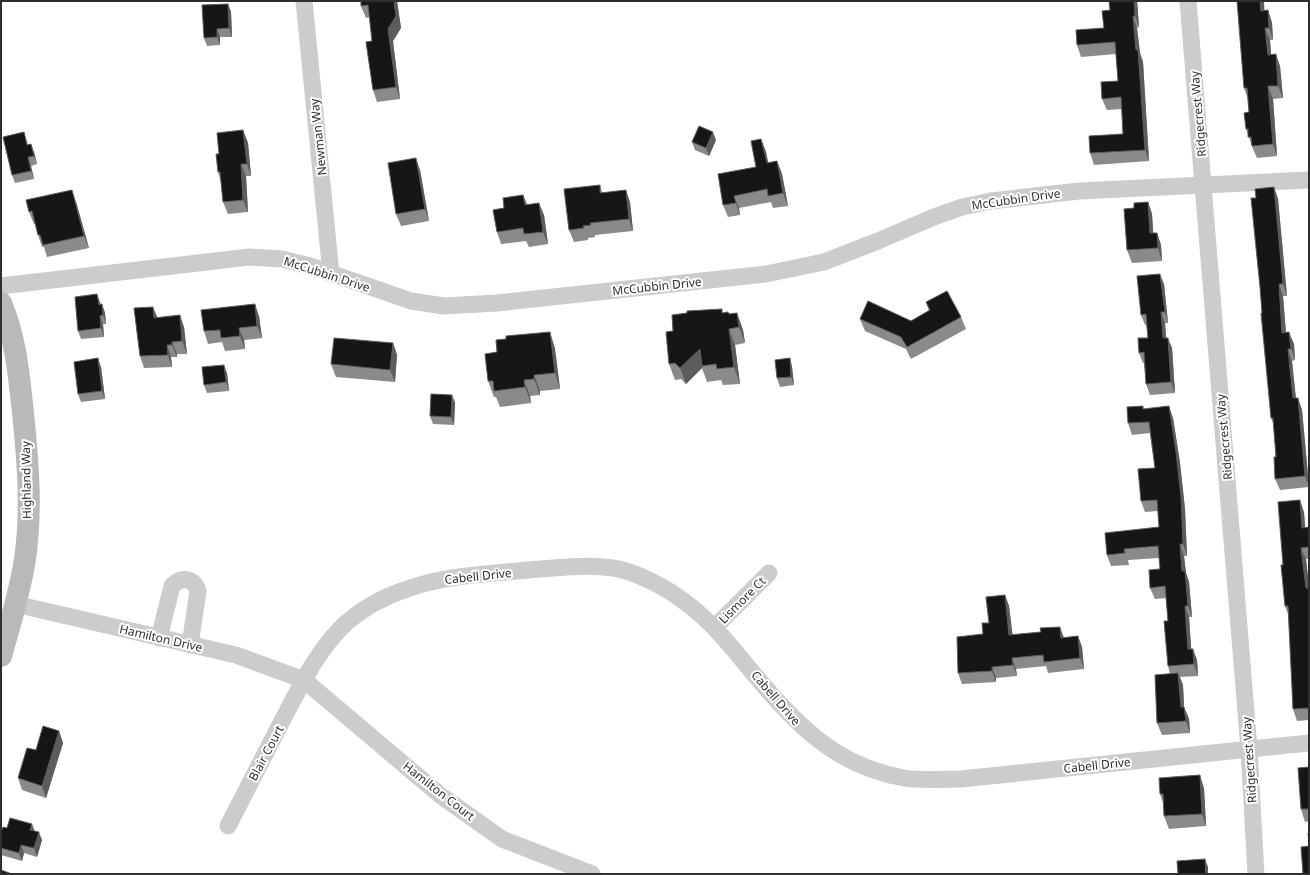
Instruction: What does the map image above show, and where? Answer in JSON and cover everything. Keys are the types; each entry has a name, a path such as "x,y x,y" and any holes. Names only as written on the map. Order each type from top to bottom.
{"street":[{"name":"Newman Way","path":"304,1 331,274"},
{"name":"Ridgecrest Way","path":"1188,1 1249,749 1256,874"},
{"name":"McCubbin Drive","path":"1,286 249,257 282,259 398,297 429,304 459,306 497,303 766,274 796,269 852,252 934,217 962,207 991,201 1050,193 1309,180"},
{"name":"Highland Way","path":"1,303 14,342 27,454 28,502 25,558 15,604 1,656"},
{"name":"Cabell Drive","path":"304,680 327,644 347,622 371,605 406,589 452,578 583,566 614,568 648,580 683,600 715,627 802,727 829,748 852,761 904,778 928,780 961,779 1309,743"},
{"name":"Lismore Ct","path":"715,627 769,573"},
{"path":"159,638 172,586 176,582 186,579 194,583 198,591 190,644"},
{"name":"Hamilton Drive","path":"15,604 236,655 304,680"},
{"name":"Blair Court","path":"228,826 304,680"},
{"name":"Hamilton Court","path":"304,680 440,795 502,839 592,874"}],"building":[{"path":"361,1 394,1 396,16 388,29 396,87 373,90 366,42 372,41 368,5 361,6"},
{"path":"1109,1 1134,1 1135,16 1133,16 1136,50 1138,50 1145,150 1090,153 1089,136 1123,134 1121,97 1102,99 1101,82 1118,81 1115,42 1077,45 1076,30 1104,28 1102,11 1110,10"},
{"path":"1237,1 1260,1 1261,11 1268,10 1269,28 1265,28 1268,55 1276,54 1278,86 1268,86 1273,144 1252,146 1251,137 1248,137 1248,129 1246,129 1244,113 1249,112 1247,88 1244,88"},
{"path":"228,4 229,28 217,29 217,37 204,38 202,5"},
{"path":"699,126 713,132 706,148 692,142"},
{"path":"243,130 247,164 241,164 243,200 223,202 220,172 218,172 216,154 219,154 217,133"},
{"path":"24,132 27,145 31,144 34,156 28,157 31,171 12,175 3,137"},
{"path":"761,139 767,163 777,161 783,193 768,196 767,189 734,196 736,203 723,205 718,174 756,167 751,141"},
{"path":"416,158 425,209 396,214 388,163"},
{"path":"600,185 600,193 626,190 629,219 590,223 591,225 583,226 584,228 569,230 564,189"},
{"path":"1274,187 1283,284 1279,284 1282,333 1289,332 1291,349 1288,349 1293,398 1298,398 1305,476 1275,479 1274,457 1276,457 1273,418 1271,418 1251,198 1256,198 1255,189"},
{"path":"72,190 84,236 43,245 40,235 38,235 32,211 29,212 26,200"},
{"path":"523,195 525,205 539,203 543,232 524,234 523,228 497,232 493,210 504,208 503,198"},
{"path":"1148,202 1150,233 1157,233 1158,248 1127,250 1124,209 1134,208 1134,203"},
{"path":"1160,274 1165,312 1161,312 1163,338 1168,338 1171,382 1146,384 1144,352 1139,353 1138,338 1148,338 1146,314 1141,315 1137,276"},
{"path":"947,291 961,317 907,347 901,337 860,319 868,301 911,321 930,310 926,302"},
{"path":"97,294 99,305 102,304 103,315 100,316 101,328 78,331 75,297"},
{"path":"255,304 257,326 239,328 240,336 221,338 220,330 204,331 201,310"},
{"path":"153,307 154,318 180,315 182,341 172,342 172,345 167,345 168,355 140,356 134,308"},
{"path":"722,309 722,313 737,313 739,327 729,329 734,367 717,369 716,364 702,366 700,349 680,368 675,363 669,364 666,332 673,331 672,315 687,313 687,311"},
{"path":"550,332 555,373 534,375 534,379 524,380 525,387 494,391 493,381 488,381 485,354 497,352 496,340 506,339 506,336"},
{"path":"334,338 393,343 390,370 331,364"},
{"path":"98,358 102,391 78,394 74,362"},
{"path":"790,358 791,377 777,378 775,360"},
{"path":"224,365 226,382 204,385 202,367"},
{"path":"431,394 452,395 451,417 430,416"},
{"path":"1143,406 1143,409 1169,406 1181,497 1183,544 1180,544 1182,571 1185,571 1188,606 1185,606 1188,649 1193,649 1194,664 1168,666 1164,621 1168,621 1165,586 1150,588 1149,570 1160,569 1158,546 1124,549 1125,553 1107,555 1105,533 1159,527 1157,500 1141,501 1138,469 1155,468 1149,422 1128,423 1127,407"},
{"path":"1300,500 1302,528 1309,527 1309,547 1301,548 1306,588 1309,588 1309,708 1293,709 1288,606 1285,606 1281,565 1283,565 1278,502"},
{"path":"1005,595 1009,635 1041,632 1040,628 1060,627 1061,638 1078,636 1080,658 1044,662 1043,655 1012,658 1013,665 992,667 992,671 958,673 957,637 983,634 982,623 989,623 986,597"},
{"path":"1178,673 1181,707 1184,707 1186,721 1157,723 1155,675"},
{"path":"43,726 59,731 42,786 18,778 27,748 36,750"},
{"path":"1309,767 1309,809 1301,809 1298,768"},
{"path":"1200,775 1202,814 1164,816 1163,794 1160,794 1159,778"},
{"path":"10,818 32,824 30,830 39,832 34,848 21,845 19,853 1,848 1,832 3,827 7,828"},
{"path":"1309,846 1309,874 1303,874 1301,847"},
{"path":"1205,859 1206,874 1178,874 1177,861"},
{"path":"1,870 12,874 1,874"}]}
